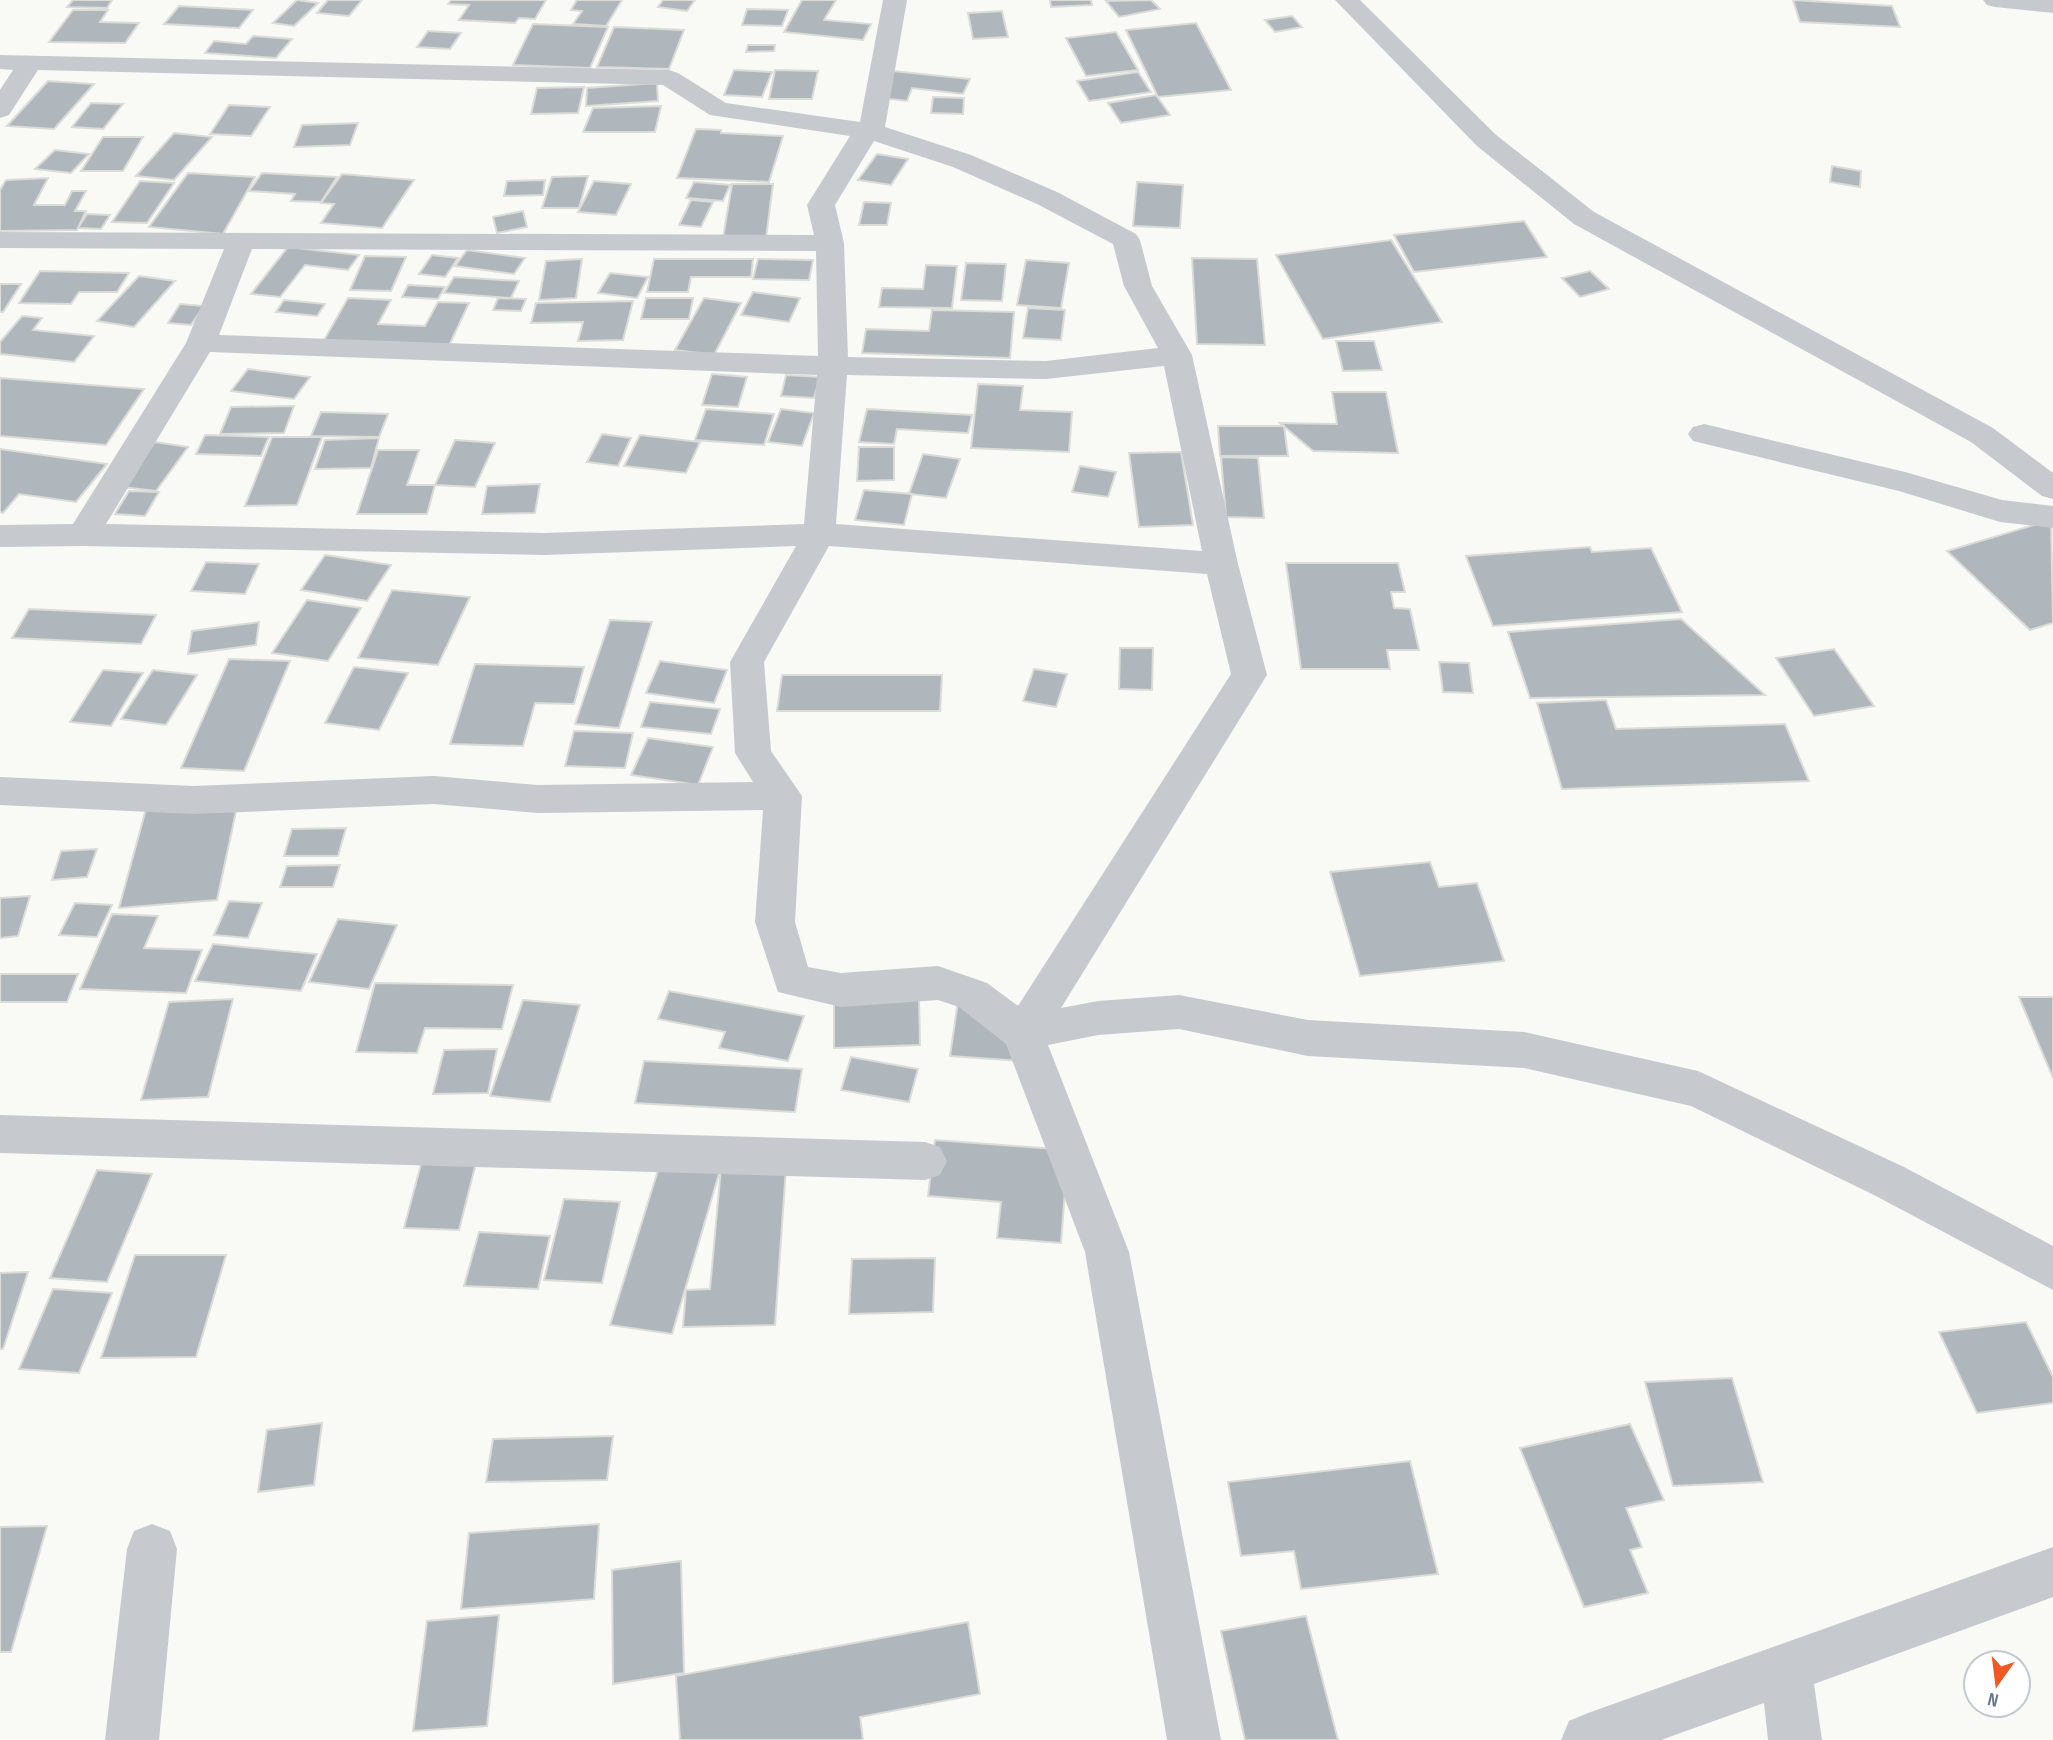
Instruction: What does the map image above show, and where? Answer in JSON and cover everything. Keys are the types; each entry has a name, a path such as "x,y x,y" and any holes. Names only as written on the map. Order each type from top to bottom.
{"street":[{"path":"895,0 872,131 862,137 821,205 830,243 833,366 819,534 747,662 753,753 783,796 775,922 792,980 841,990 938,983 973,995 1023,1033 1107,1252 1194,1740"},
{"path":"1347,0 1486,140 1584,218 1982,435 2053,489"},
{"path":"1995,0 2053,6"},
{"path":"0,62 669,78 719,110 872,131 962,161 1047,198 1126,240 1138,286 1177,355 1221,564 1249,675 1023,1033"},
{"path":"0,110 30,63"},
{"path":"0,240 830,243"},
{"path":"83,535 201,344 242,240"},
{"path":"201,344 833,366 1046,370 1177,355"},
{"path":"1704,434 1905,482 2000,511 2053,517"},
{"path":"0,537 83,535 544,544 819,534 1221,564"},
{"path":"0,791 193,800 434,790 538,799 783,796"},
{"path":"1023,1033 1098,1018 1179,1012 1308,1038 1524,1050 1698,1089 1889,1181 2053,1269"},
{"path":"0,1134 925,1161"},
{"path":"132,1740 152,1549"},
{"path":"1588,1740 2053,1572"},
{"path":"1786,1669 1795,1740"}],"building":[{"path":"73,0 112,0 107,8 67,7"},
{"path":"297,0 318,3 294,26 273,23"},
{"path":"328,0 362,0 349,16 317,13"},
{"path":"451,0 546,0 535,19 519,18 515,23 459,20 469,5 448,4"},
{"path":"577,0 622,0 606,26 573,24 582,11 571,10"},
{"path":"663,0 695,0 687,11 658,7"},
{"path":"802,0 836,0 824,20 871,24 863,40 784,32"},
{"path":"1050,0 1091,0 1092,5 1051,7"},
{"path":"1151,0 1160,9 1119,17 1106,1"},
{"path":"1793,0 1892,6 1900,27 1800,22"},
{"path":"179,6 253,10 239,28 164,24"},
{"path":"747,9 788,10 782,26 742,25"},
{"path":"73,10 108,10 100,22 139,23 125,43 49,42"},
{"path":"1002,11 1008,37 973,39 968,13"},
{"path":"1292,16 1302,27 1275,32 1265,20"},
{"path":"1196,23 1231,90 1158,97 1126,30"},
{"path":"533,24 608,27 590,68 513,65"},
{"path":"614,27 684,30 669,69 597,67"},
{"path":"428,31 461,33 450,49 417,47"},
{"path":"1116,32 1138,70 1086,76 1066,38"},
{"path":"253,36 292,39 276,58 205,53 214,41 246,44"},
{"path":"748,45 775,45 774,51 746,52"},
{"path":"734,70 772,72 762,97 724,95"},
{"path":"775,70 818,71 812,99 769,99"},
{"path":"893,71 970,79 963,94 912,88 907,101 881,98"},
{"path":"1138,72 1151,92 1089,101 1077,81"},
{"path":"48,81 94,84 54,129 7,126"},
{"path":"657,83 658,101 586,106 587,88"},
{"path":"584,87 578,113 531,114 537,88"},
{"path":"1156,95 1170,115 1121,123 1108,103"},
{"path":"933,97 964,98 963,114 931,113"},
{"path":"91,103 123,104 103,129 72,127"},
{"path":"229,105 270,107 251,136 210,134"},
{"path":"661,106 655,132 583,132 593,108"},
{"path":"358,123 350,145 294,147 302,125"},
{"path":"696,129 783,136 769,182 677,178"},
{"path":"174,133 212,137 174,180 136,176"},
{"path":"103,137 143,137 123,171 81,171"},
{"path":"55,150 89,154 71,173 35,169"},
{"path":"877,154 908,159 891,185 858,180"},
{"path":"1832,166 1861,171 1860,187 1830,182"},
{"path":"188,173 255,177 223,234 149,227"},
{"path":"262,173 337,177 321,202 291,201 295,194 249,191"},
{"path":"342,174 414,180 382,228 321,223 334,204 321,203"},
{"path":"588,176 579,208 542,208 552,177"},
{"path":"48,178 34,205 65,205 72,191 86,191 75,211 86,211 77,230 0,231 0,190 6,180"},
{"path":"545,180 543,195 504,196 507,181"},
{"path":"140,181 174,183 147,223 112,222"},
{"path":"594,181 631,184 616,215 578,212"},
{"path":"694,182 730,185 723,201 686,198"},
{"path":"1137,182 1183,185 1180,228 1133,226"},
{"path":"732,184 773,184 766,238 723,238"},
{"path":"691,200 713,202 701,227 679,225"},
{"path":"864,202 891,203 887,225 859,225"},
{"path":"523,211 527,227 497,233 493,217"},
{"path":"87,214 110,215 101,229 78,228"},
{"path":"1524,221 1547,257 1414,272 1394,235"},
{"path":"1391,240 1442,322 1323,339 1276,255"},
{"path":"288,247 359,255 348,270 305,265 280,297 251,294"},
{"path":"467,250 525,258 514,274 455,266"},
{"path":"432,255 458,258 445,277 419,274"},
{"path":"365,256 406,257 391,291 350,290"},
{"path":"1192,258 1257,259 1265,345 1197,344"},
{"path":"582,259 576,298 539,300 546,261"},
{"path":"654,259 753,259 751,277 691,277 688,292 647,292"},
{"path":"758,259 813,260 809,280 753,279"},
{"path":"1026,260 1069,263 1061,308 1017,305"},
{"path":"966,263 1006,264 1002,301 961,300"},
{"path":"926,265 957,266 952,308 879,307 882,288 923,289"},
{"path":"40,271 129,273 117,292 79,292 71,304 19,303"},
{"path":"1590,271 1609,289 1580,297 1562,278"},
{"path":"610,273 648,277 637,298 598,293"},
{"path":"139,276 175,281 134,327 97,321"},
{"path":"454,277 519,281 511,298 444,293"},
{"path":"0,284 21,284 3,312 0,312"},
{"path":"408,285 445,287 438,299 402,297"},
{"path":"753,292 800,298 789,322 741,315"},
{"path":"348,298 391,300 378,324 425,326 438,302 469,303 447,350 323,342"},
{"path":"498,298 526,299 521,311 493,310"},
{"path":"646,298 693,298 689,319 641,319"},
{"path":"704,298 741,303 714,355 675,350"},
{"path":"284,300 325,304 317,316 276,312"},
{"path":"633,301 623,340 578,341 583,322 531,323 536,303"},
{"path":"180,304 204,306 191,325 168,323"},
{"path":"1028,308 1065,310 1061,340 1023,338"},
{"path":"932,310 1014,312 1010,358 862,353 866,329 929,331"},
{"path":"22,316 42,318 33,330 94,336 74,362 0,354 0,342"},
{"path":"1336,341 1374,341 1382,370 1343,371"},
{"path":"248,369 310,377 294,399 231,391"},
{"path":"712,374 747,377 738,407 702,405"},
{"path":"786,375 820,377 814,398 781,396"},
{"path":"0,378 144,389 106,445 0,436"},
{"path":"978,384 1023,386 1020,410 1072,412 1069,452 971,448"},
{"path":"1332,392 1386,392 1398,453 1313,451 1280,423 1337,424"},
{"path":"294,406 284,433 220,434 231,407"},
{"path":"706,409 774,414 764,445 695,440"},
{"path":"781,409 814,413 802,446 768,442"},
{"path":"867,409 972,415 968,433 897,429 894,444 859,442"},
{"path":"321,412 388,414 379,437 311,436"},
{"path":"1218,426 1284,426 1288,456 1220,456"},
{"path":"602,434 631,438 618,466 587,462"},
{"path":"205,435 269,437 261,456 196,454"},
{"path":"640,435 700,442 686,473 624,466"},
{"path":"272,437 322,437 297,505 245,506"},
{"path":"379,438 371,468 315,469 325,440"},
{"path":"455,440 495,443 475,487 435,485"},
{"path":"155,442 188,447 156,491 122,487"},
{"path":"859,447 894,447 894,480 857,481"},
{"path":"0,449 107,464 76,502 19,494 3,513 0,512"},
{"path":"378,450 419,450 407,485 435,485 427,514 357,514"},
{"path":"1181,452 1193,525 1139,527 1129,453"},
{"path":"923,454 960,459 946,498 909,494"},
{"path":"1221,457 1258,458 1264,518 1226,517"},
{"path":"1080,466 1116,472 1108,497 1072,492"},
{"path":"540,484 535,513 482,514 487,486"},
{"path":"864,490 912,494 904,525 855,520"},
{"path":"129,491 159,492 145,516 115,514"},
{"path":"2051,520 2053,623 2030,630 1947,551"},
{"path":"1590,547 1592,552 1651,548 1682,612 1493,626 1466,556"},
{"path":"325,555 391,565 367,601 301,590"},
{"path":"206,562 259,564 245,594 191,591"},
{"path":"1286,563 1398,563 1405,592 1391,592 1394,608 1410,609 1419,650 1387,650 1390,669 1301,669"},
{"path":"392,590 470,597 438,665 358,658"},
{"path":"307,600 361,608 328,661 272,653"},
{"path":"29,609 156,615 141,644 12,638"},
{"path":"1681,619 1765,695 1530,698 1508,632"},
{"path":"610,620 652,622 619,728 575,724"},
{"path":"259,622 256,645 188,654 192,631"},
{"path":"1120,648 1153,648 1152,690 1119,689"},
{"path":"1834,649 1874,706 1814,716 1776,658"},
{"path":"229,659 290,661 244,771 181,768"},
{"path":"660,661 727,670 714,703 646,693"},
{"path":"1439,662 1469,663 1473,693 1443,692"},
{"path":"475,664 584,667 574,704 535,703 523,746 450,744"},
{"path":"354,667 408,673 379,730 325,723"},
{"path":"1034,669 1067,674 1056,707 1023,701"},
{"path":"103,670 143,673 111,726 70,722"},
{"path":"153,670 197,675 166,725 121,719"},
{"path":"782,675 942,675 940,711 777,711"},
{"path":"1606,700 1616,729 1785,724 1809,781 1562,789 1537,703"},
{"path":"650,702 720,709 711,734 641,727"},
{"path":"574,731 633,733 625,768 565,766"},
{"path":"648,738 713,747 698,785 631,775"},
{"path":"238,802 217,900 119,908 146,809"},
{"path":"346,828 338,856 284,856 292,829"},
{"path":"97,849 87,877 52,880 61,851"},
{"path":"1430,862 1439,887 1477,883 1504,961 1360,976 1330,872"},
{"path":"340,865 333,887 280,887 287,866"},
{"path":"30,896 18,936 0,938 0,898"},
{"path":"229,901 262,903 248,938 214,935"},
{"path":"75,903 112,905 97,937 59,935"},
{"path":"112,914 158,916 144,948 202,950 186,993 80,989"},
{"path":"338,919 397,925 369,989 309,982"},
{"path":"213,944 317,954 301,991 195,981"},
{"path":"0,974 78,974 67,1002 0,1002"},
{"path":"375,983 513,985 502,1029 425,1028 417,1053 356,1052"},
{"path":"669,991 804,1016 788,1061 719,1048 725,1032 658,1019"},
{"path":"2019,997 2053,997 2053,1078"},
{"path":"919,998 920,1045 834,1048 834,1001"},
{"path":"233,999 208,1097 141,1100 169,1002"},
{"path":"523,1000 580,1005 550,1102 490,1096"},
{"path":"958,1001 1041,1008 1035,1062 950,1056"},
{"path":"497,1049 488,1093 433,1094 444,1050"},
{"path":"851,1057 918,1069 909,1102 841,1090"},
{"path":"644,1061 802,1069 795,1112 635,1103"},
{"path":"935,1140 1068,1150 1061,1243 997,1238 1001,1202 928,1196"},
{"path":"664,1151 723,1160 672,1334 610,1325"},
{"path":"424,1153 478,1155 459,1230 404,1228"},
{"path":"721,1168 786,1168 775,1325 683,1327 686,1290 710,1289"},
{"path":"97,1170 152,1174 107,1282 50,1278"},
{"path":"564,1199 620,1202 602,1283 544,1280"},
{"path":"479,1232 550,1236 538,1289 464,1286"},
{"path":"135,1255 226,1255 196,1357 101,1358"},
{"path":"935,1258 933,1312 849,1314 852,1259"},
{"path":"28,1272 3,1349 0,1349 0,1273"},
{"path":"53,1289 112,1293 79,1373 19,1369"},
{"path":"2026,1322 2053,1377 2053,1403 1977,1413 1939,1332"},
{"path":"1732,1378 1763,1482 1673,1486 1645,1382"},
{"path":"322,1423 314,1485 258,1492 267,1430"},
{"path":"1630,1424 1664,1500 1626,1508 1642,1547 1630,1550 1648,1593 1584,1607 1520,1448"},
{"path":"613,1436 607,1480 486,1482 493,1439"},
{"path":"1410,1461 1438,1574 1301,1589 1294,1551 1241,1556 1228,1482"},
{"path":"599,1524 594,1599 461,1609 469,1533"},
{"path":"47,1526 11,1652 0,1652 0,1527"},
{"path":"681,1561 684,1673 613,1684 612,1570"},
{"path":"499,1615 487,1726 413,1731 427,1621"},
{"path":"1306,1616 1338,1740 1245,1740 1221,1631"},
{"path":"968,1622 980,1694 860,1717 863,1740 680,1740 676,1676"}]}
